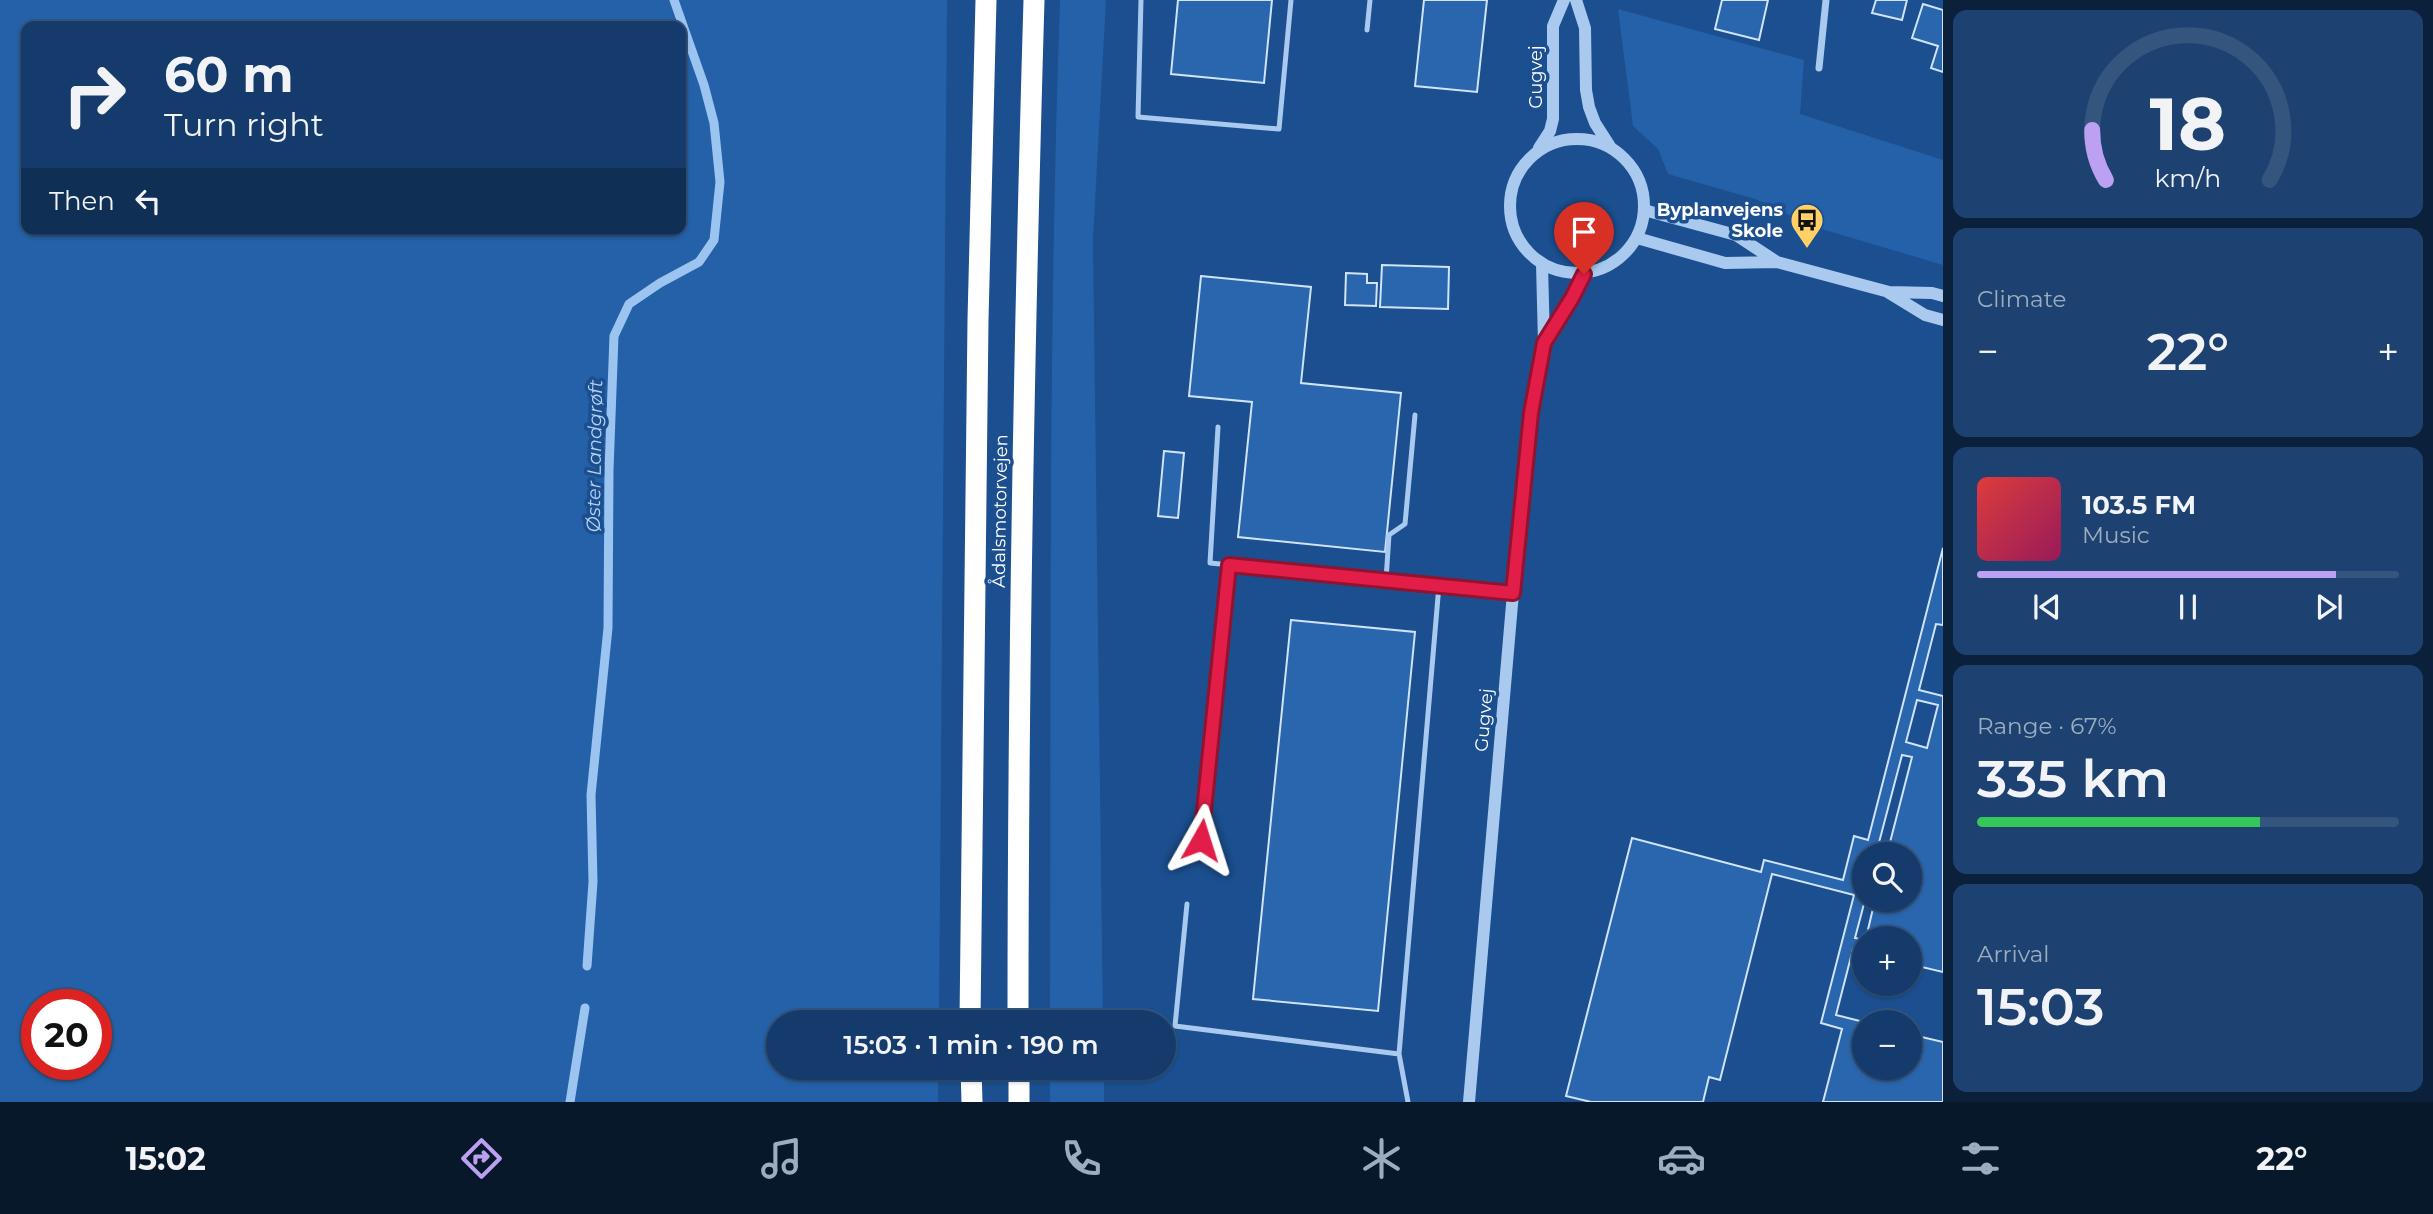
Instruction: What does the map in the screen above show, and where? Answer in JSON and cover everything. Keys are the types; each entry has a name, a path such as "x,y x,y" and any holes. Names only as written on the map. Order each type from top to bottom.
{"highway":[{"name":"Ådalsmotorvejen","path":"970,1010 978,320 986,0"},
{"name":"Ådalsmotorvejen","path":"1018,1010 1026,288 1034,0"},
{"path":"971,1080 972,1102"},
{"path":"1018,1080 1018,1102"}],"street":[{"name":"Gugvej","path":"1537,152 1550,131 1553,119 1553,26 1564,0"},
{"path":"1576,0 1585,28 1586,90 1589,107 1595,123 1611,148 1630,164 1637,175 1642,187 1644,209 1637,238 1618,260 1584,274 1558,271 1542,264 1527,253 1516,237 1510,219 1509,200 1514,181 1523,165 1537,152 1554,143 1570,139 1587,139 1611,148"},
{"path":"1819,68 1826,0"},
{"path":"1644,209 1736,235 1777,262"},
{"path":"1637,238 1725,263 1777,262 1889,292 1933,293 1943,296"},
{"name":"Gugvej","path":"1469,1102 1513,593 1531,413 1544,343 1542,264"},
{"name":"Gugvej","path":"1544,343 1584,274"},
{"path":"1889,292 1925,315 1943,320"}],"lane":[{"path":"1141,0 1138,117 1279,129 1291,0"},
{"path":"1367,30 1370,0"},
{"path":"1386,580 1389,535 1405,524 1415,415"},
{"path":"1218,427 1210,563 1513,593"},
{"path":"1201,840 1229,565"},
{"path":"1408,1102 1399,1054 1439,585"},
{"path":"1187,904 1175,1026 1399,1054"}],"shaded area":[{"path":"0,0 947,0 939,1010 766,1010 766,1080 938,1080 938,1102 0,1102"},
{"path":"1060,0 1106,0 1093,240 1103,1010 1050,1010 1050,638"},
{"path":"1618,9 1804,60 1800,114 1943,160 1943,265 1815,227 1755,199 1668,174 1658,149 1633,126"},
{"path":"1050,1080 1104,1080 1104,1102 1050,1102"}],"building":[{"path":"1178,0 1272,0 1264,83 1171,74"},
{"path":"1424,0 1487,0 1477,92 1415,86"},
{"path":"1722,0 1768,0 1759,40 1715,29"},
{"path":"1876,0 1907,0 1902,20 1872,13"},
{"path":"1923,4 1943,10 1943,72 1931,68 1938,46 1912,38"},
{"path":"1382,265 1449,267 1448,309 1380,307"},
{"path":"1346,273 1367,274 1367,283 1377,283 1376,306 1345,305"},
{"path":"1201,276 1311,287 1301,383 1401,393 1385,552 1238,537 1252,402 1189,396"},
{"path":"1164,451 1184,453 1178,518 1158,516"},
{"path":"1943,548 1943,625 1936,624 1919,690 1943,696 1943,972 1922,967 1922,926 1869,926 1872,912 1922,912 1922,842 1890,842 1912,757 1902,755 1879,842 1852,842 1854,836 1868,840","holes":["1917,700 1938,705 1927,748 1906,742"]},
{"path":"1291,620 1415,632 1378,1011 1253,999"},
{"path":"1632,838 1761,872 1764,860 1843,880 1852,844 1852,894 1772,874 1720,1080 1709,1077 1703,1102 1591,1102 1566,1096"},
{"path":"1852,903 1852,912 1862,912 1858,926 1852,926 1852,953 1836,1015 1852,1019 1852,1080 1922,1080 1922,1037 1943,1042 1943,1102 1823,1102 1842,1029 1821,1023"}],"waterway":[{"name":"Øster Landgrøft","path":"674,0 681,21"},
{"name":"Øster Landgrøft","path":"587,966 593,882 591,795 608,628 609,470 614,336 629,304 699,262 714,240 720,182 714,123 686,34"},
{"name":"Øster Landgrøft","path":"570,1102 585,1008"}],"place":[{"name":"Byplanvejens Skole","path":"1807,250"}],"route":[{"path":"1201,840 1229,565 1513,593 1531,413 1544,343 1584,274"}]}
